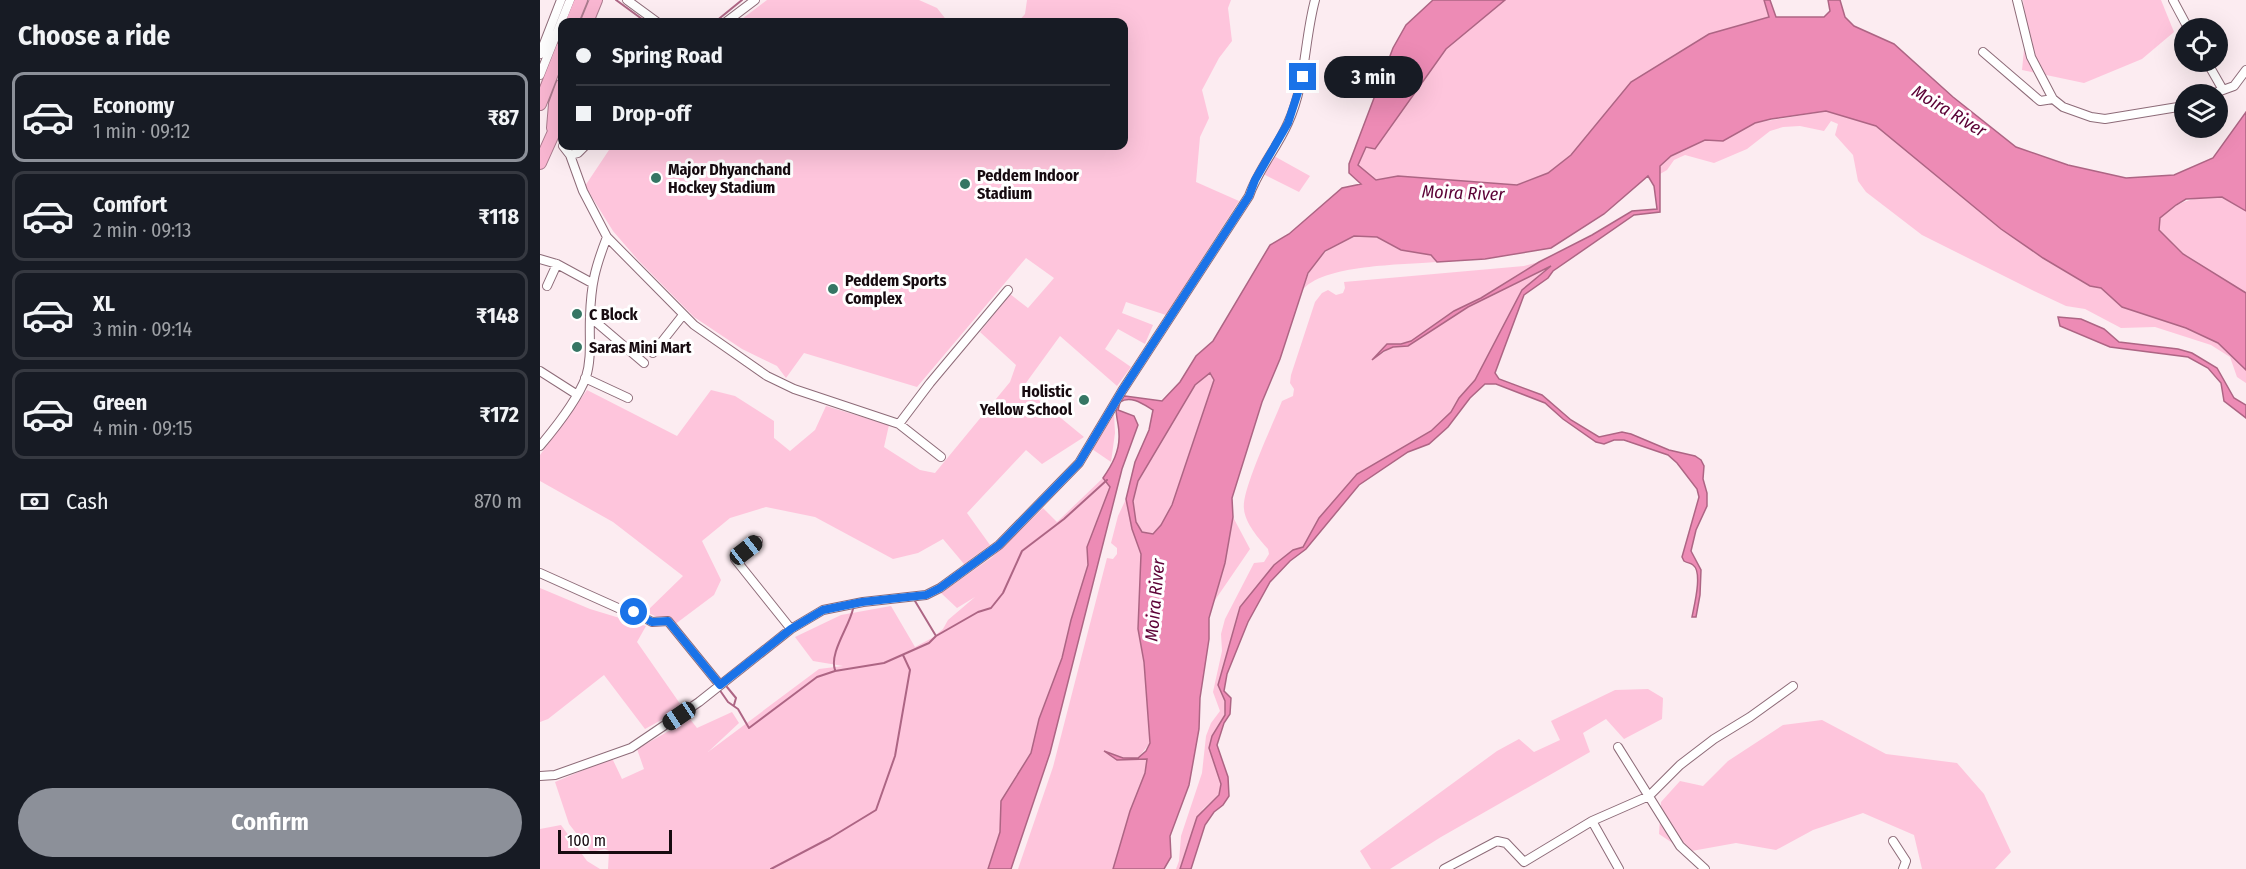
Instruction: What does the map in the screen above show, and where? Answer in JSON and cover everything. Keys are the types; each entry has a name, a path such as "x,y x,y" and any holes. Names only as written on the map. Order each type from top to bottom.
{"highway":[{"path":"574,18 581,0"},
{"path":"589,18 596,0"},
{"path":"597,18 604,0"},
{"path":"540,104 558,58"},
{"path":"553,135 555,104 558,96"},
{"path":"540,163 558,123"},
{"path":"540,130 553,135"}],"street":[{"path":"540,54 561,0"},
{"path":"563,18 570,0"},
{"path":"627,0 652,18"},
{"path":"540,776 555,775 631,748 699,702 791,629 823,610 862,602 926,595 940,588 999,545 1079,463 1118,398 1249,196 1255,180 1288,123 1303,77 1315,0"},
{"path":"2017,0 2031,57 2053,99 2063,106 2091,117 2105,119 2174,108"},
{"path":"2173,0 2183,18"},
{"path":"730,18 748,2"},
{"path":"540,27 549,31"},
{"path":"540,74 558,30"},
{"path":"1983,52 2040,101 2053,99"},
{"path":"2228,88 2234,86 2246,70"},
{"path":"553,135 558,140"},
{"path":"567,150 583,191 607,237 694,325 767,376 794,389 899,424 941,457"},
{"path":"570,154 581,150"},
{"path":"540,446 560,421 585,378 590,358 592,283 607,237"},
{"path":"540,259 557,264 592,283"},
{"path":"547,286 557,264"},
{"path":"899,424 930,383 1008,290"},
{"path":"653,353 683,315"},
{"path":"590,317 644,363"},
{"path":"540,371 576,394"},
{"path":"585,378 628,398"},
{"path":"758,541 735,559 791,629"},
{"path":"540,573 618,609 634,612 652,622 668,621 721,684"},
{"path":"1444,869 1497,842 1506,843 1524,862 1592,821 1648,796 1680,765 1714,739 1793,686"},
{"path":"1618,747 1680,846 1705,869"},
{"path":"1592,821 1619,869"},
{"path":"1893,841 1906,861 1903,869"}],"shaded area":[{"path":"767,0 919,0 937,8 945,18 743,18"},
{"path":"1027,0 1231,0 1228,8 1232,41 1219,58 1202,90 1209,118 1200,137 1196,182 1239,201 1166,315 1126,302 1122,313 1153,325 1145,344 1118,329 1105,349 1131,367 1117,386 1060,336 1023,387 1084,437 1042,464 1026,450 967,513 990,545 964,564 943,539 918,553 893,559 815,517 766,507 730,518 702,541 721,580 714,595 674,625 646,612 683,576 613,522 540,481 540,455 587,390 677,436 711,390 735,396 774,421 774,438 790,451 815,430 826,406 889,425 884,447 920,470 935,473 1010,382 1016,365 980,332 1010,294 1028,308 1054,278 1026,258 917,387 804,353 786,378 777,366 742,349 694,317 613,231 585,186 609,150 1128,150 1128,18 1022,18 1025,14"},
{"path":"1505,0 1764,0 1769,17 1631,82 1571,155 1548,173 1517,185 1398,176 1376,180 1358,165 1366,147 1375,149 1446,49"},
{"path":"2023,0 2161,0 2174,32 2142,59 2084,83 2022,70 2026,29"},
{"path":"1827,111 1876,126 2090,286 2101,288 2122,307 2186,328 2218,343 2246,370 2246,383 2237,377 2230,357 2211,345 2155,327 2121,328 2085,309 2066,306 1922,235 1866,192 1858,181 1853,155 1835,135 1838,124 1831,121 1824,131 1800,126 1783,127 1770,131 1747,149 1714,163 1685,155 1674,160 1667,170 1660,174 1660,166 1671,156 1705,140 1723,140 1755,123"},
{"path":"1274,156 1310,176 1299,192 1263,174"},
{"path":"2222,197 2246,211 2246,293 2183,254 2159,230 2160,218 2175,206 2188,200"},
{"path":"1354,236 1377,237 1401,250 1431,255 1436,262 1385,265 1344,271 1312,282 1302,291 1306,279 1321,256"},
{"path":"1539,262 1481,298 1454,311 1411,341 1387,344 1374,358 1393,347 1408,346 1468,307 1551,266 1522,290 1475,380 1459,398 1451,412 1431,431 1357,474 1319,518 1303,547 1293,550 1274,565 1225,662 1218,685 1226,701 1225,715 1212,736 1209,748 1221,784 1219,795 1203,809 1180,869 1176,869 1181,836 1202,773 1206,736 1211,723 1220,711 1213,692 1222,651 1221,634 1225,619 1254,563 1264,562 1269,554 1268,549 1247,520 1244,500 1282,401 1293,396 1291,375 1315,302 1322,293 1328,290 1336,295 1343,293 1344,282 1524,266"},
{"path":"1209,373 1214,380 1172,505 1153,534 1142,532 1136,522 1133,501 1138,481 1195,385"},
{"path":"1114,414 1115,433 1111,462 1092,449"},
{"path":"1103,478 1110,487 1087,547 1088,565 1062,658 1039,719 1031,753 1001,801 1000,832 988,869 608,869 609,851 605,849 591,852 569,824 555,782 612,758 622,779 644,769 637,749 690,719 697,728 732,712 739,723 708,752 819,669 843,666 813,661 795,637 841,615 891,606 915,647 932,638 943,629 948,620 975,597 957,608 941,593 991,558 1043,508 1057,522"},
{"path":"1126,499 1132,529 1141,554 1138,629 1144,662 1150,743 1138,758 1123,758 1110,754 1117,760 1148,759 1145,773 1130,811 1113,869 1018,869 1053,767 1107,558 1113,559 1117,554 1117,548 1111,543 1118,516"},
{"path":"1233,517 1250,549 1213,603 1225,563"},
{"path":"540,588 590,609 646,626 637,642 683,708 645,729 604,675 548,719 540,722"},
{"path":"1648,689 1663,698 1662,719 1624,739 1606,719 1583,733 1590,752 1441,837 1390,869 1371,869 1360,851 1497,751 1519,739 1534,752 1560,740 1551,721 1615,690"},
{"path":"1822,720 1886,754 1957,763 1984,794 2011,852 1995,869 1922,869 1914,835 1863,813 1813,830 1776,850 1736,843 1686,852 1659,834 1661,802 1680,781 1703,786 1728,761 1783,725"},
{"path":"561,825 587,861 600,869 540,869 540,829"}],"water":[{"name":"Moira River","path":"1433,0 1505,0 1446,49 1375,149 1366,147 1358,165 1376,180 1398,176 1517,185 1548,173 1571,155 1631,82 1709,34 1769,17 1764,0 1770,0 1776,17 1824,17 1830,11 1828,0 1840,0 1845,17 1854,26 1894,44 1953,97 2016,147 2068,165 2126,178 2174,175 2213,158 2246,112 2246,211 2222,197 2186,199 2160,218 2159,230 2183,254 2246,293 2246,370 2218,343 2186,328 2122,307 2101,288 2090,286 2043,258 2001,229 1876,126 1826,111 1755,123 1723,141 1705,140 1671,156 1660,166 1660,212 1634,215 1553,271 1548,278 1524,295 1495,373 1499,379 1542,395 1571,420 1599,437 1622,432 1631,434 1701,460 1704,466 1703,479 1707,493 1707,506 1696,530 1691,551 1701,570 1696,617 1692,617 1697,589 1696,569 1682,557 1699,497 1697,489 1677,463 1668,455 1624,440 1614,440 1604,444 1596,442 1545,403 1496,384 1485,384 1470,398 1448,427 1429,444 1408,452 1359,485 1306,549 1290,561 1270,582 1248,622 1227,674 1224,691 1231,698 1230,714 1224,723 1217,745 1228,777 1229,796 1205,825 1191,869 1180,869 1197,817 1219,795 1221,784 1209,748 1212,736 1225,715 1225,701 1218,685 1240,607 1274,565 1293,550 1303,547 1319,518 1357,474 1431,431 1451,412 1459,398 1475,380 1522,290 1551,266 1468,307 1408,346 1393,347 1372,360 1387,344 1411,341 1454,311 1481,298 1539,262 1592,235 1632,211 1657,209 1654,186 1648,176 1604,214 1551,248 1485,259 1437,262 1431,255 1401,250 1377,237 1354,236 1325,251 1308,273 1280,359 1262,402 1232,498 1233,517 1225,563 1209,618 1209,639 1200,698 1199,729 1189,785 1170,836 1171,857 1164,869 1113,869 1130,811 1145,773 1147,759 1117,760 1104,751 1123,758 1138,758 1146,751 1150,743 1144,662 1138,629 1141,554 1132,529 1126,499 1135,462 1149,430 1153,410 1128,399 1120,402 1118,410 1134,416 1138,425 1122,469 1050,753 1011,869 988,869 1000,832 1001,801 1031,753 1039,719 1062,658 1088,565 1087,547 1110,487 1103,478 1117,452 1119,429 1116,411 1120,397 1162,401 1180,382 1196,356 1213,341 1270,245 1289,234 1342,188 1361,184 1349,173 1349,164 1393,48 1406,25","holes":["1210,373 1214,380 1172,505 1153,534 1142,532 1136,522 1133,501 1138,481 1195,385"]},
{"path":"2058,317 2081,319 2104,329 2119,342 2178,349 2192,353 2217,368 2234,398 2246,405 2246,418 2224,401 2221,383 2208,368 2188,357 2110,347 2060,326"}],"waterway":[{"path":"616,0 641,18"},
{"path":"720,18 742,0"},
{"path":"719,689 728,702 738,709 749,728 817,677 835,671 884,663 929,643 936,636 978,612 991,608 1003,593 1022,551 1064,519 1107,480"},
{"path":"915,601 936,636"},
{"path":"835,670 837,648 853,609"},
{"path":"771,869 830,838 876,810 895,756 910,670 903,655"},
{"path":"727,687 736,698 734,705"}],"place":[{"name":"Major Dhyanchand Hockey Stadium","path":"656,178"},
{"name":"Peddem Indoor Stadium","path":"965,184"},
{"name":"Peddem Sports Complex","path":"833,289"},
{"name":"C Block","path":"577,314"},
{"name":"Saras Mini Mart","path":"577,347"},
{"name":"Holistic Yellow School","path":"1084,400"}],"route":[{"path":"634,612 652,622 668,621 720,685 791,629 823,610 862,602 926,595 940,588 999,545 1079,463 1122,391 1249,196 1255,180 1288,123 1303,77"}]}
